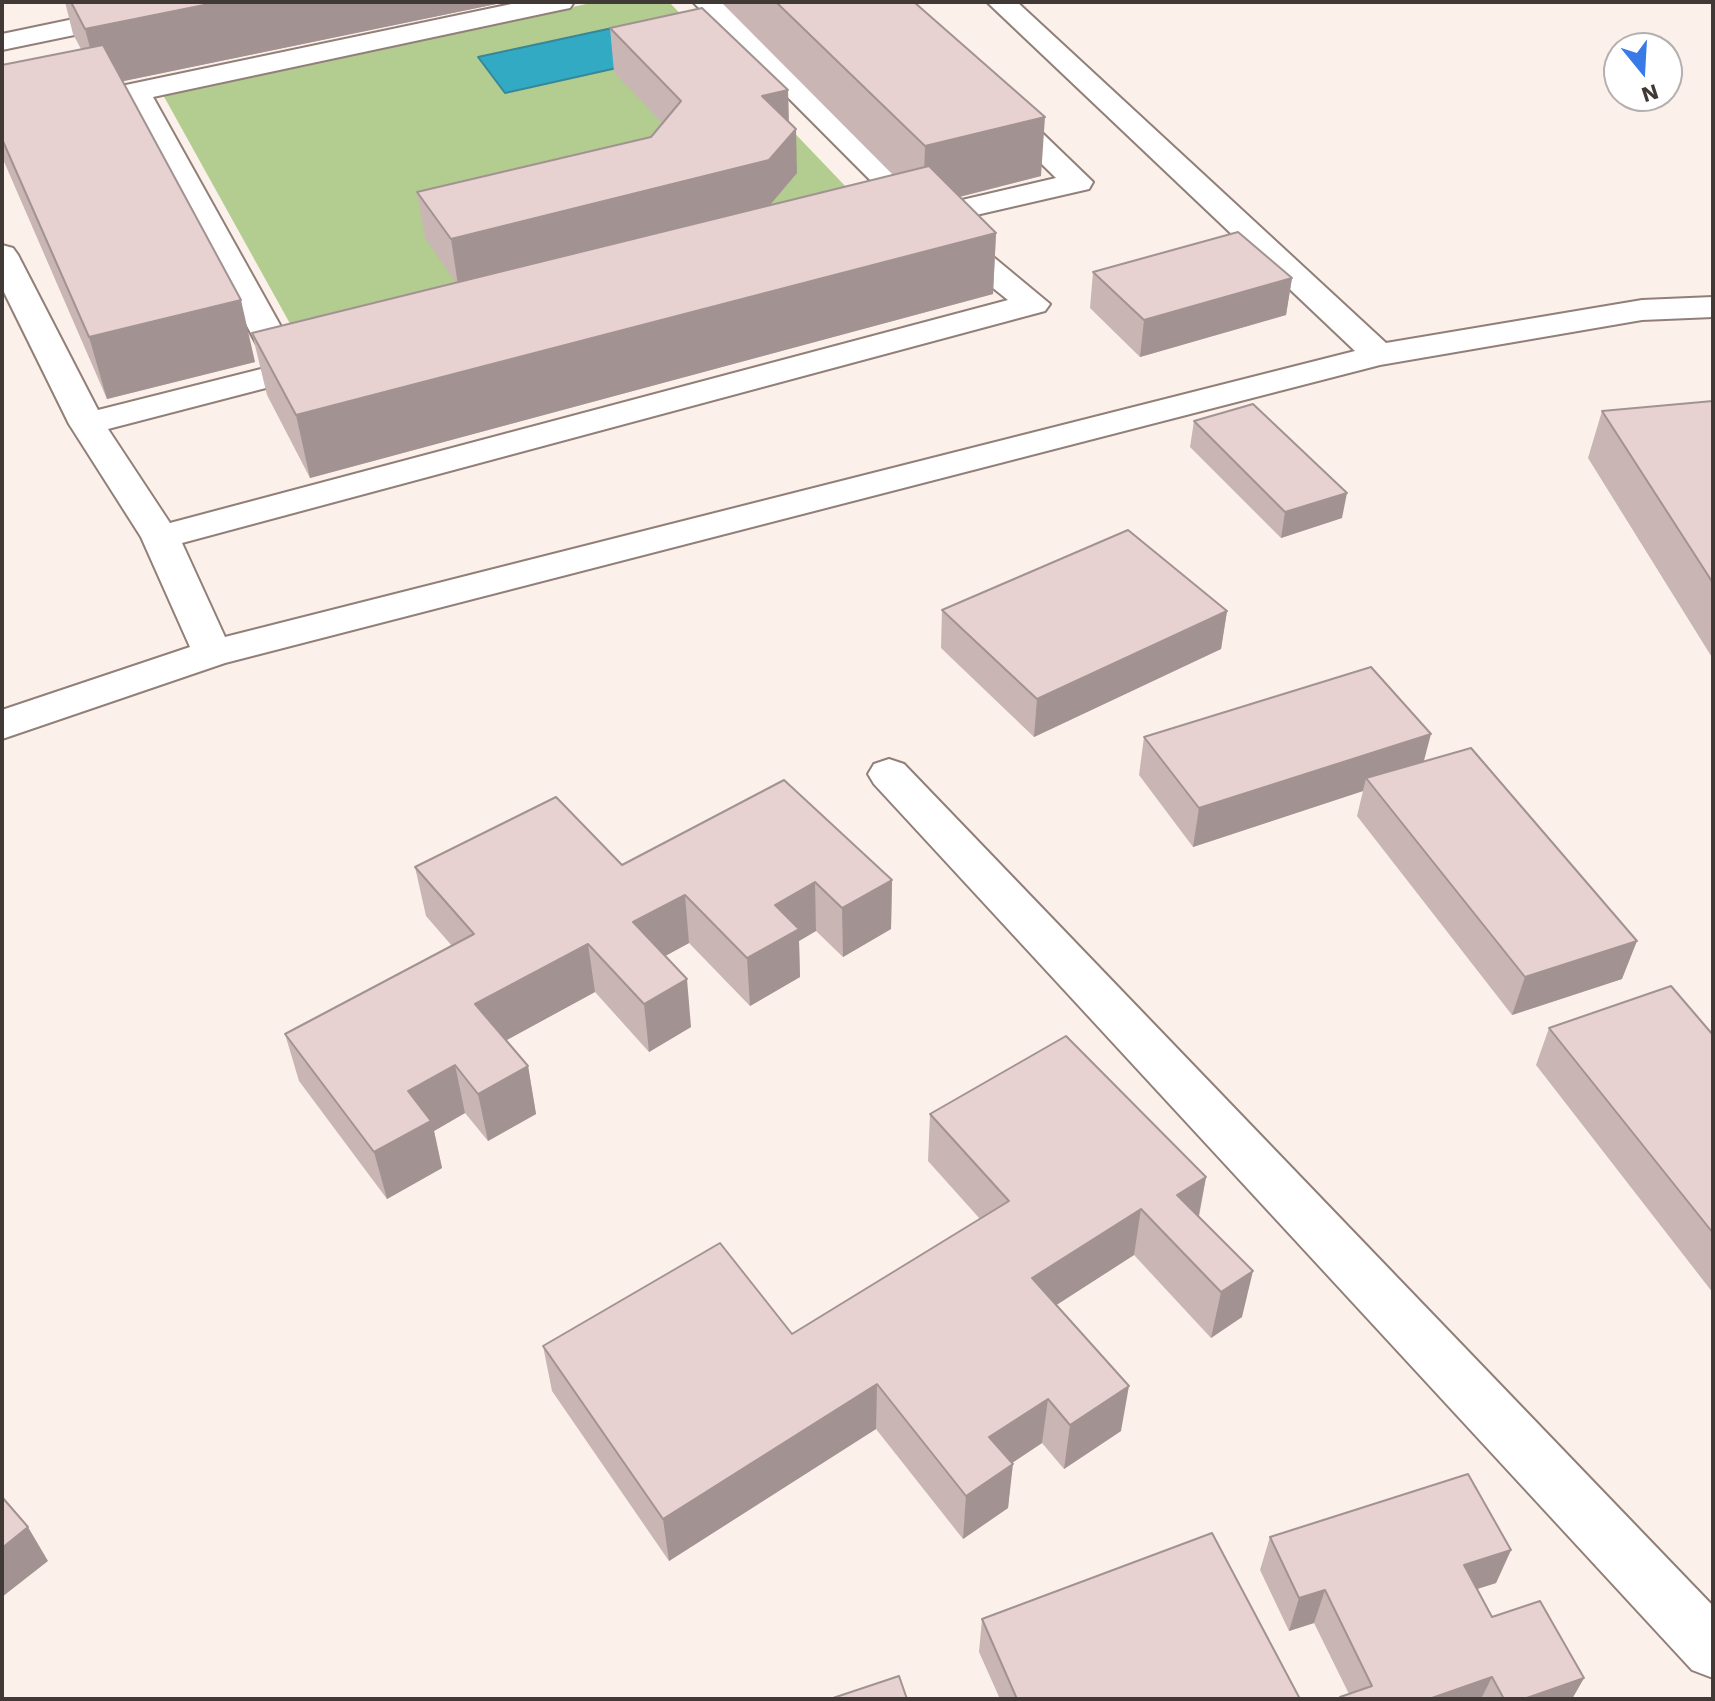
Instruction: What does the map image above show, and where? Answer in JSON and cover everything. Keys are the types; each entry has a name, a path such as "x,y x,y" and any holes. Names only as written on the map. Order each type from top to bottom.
{"street":[{"path":"2,21 82,2"},
{"path":"2,42 195,2"},
{"path":"2,120 560,2"},
{"path":"160,537 1033,304 926,218 707,2"},
{"path":"1001,2 1379,355"},
{"path":"879,229 1078,182 978,87"},
{"path":"135,90 289,372"},
{"path":"2,255 87,424 160,537 213,653"},
{"path":"2,725 213,653 1379,355 1642,310 1713,307"},
{"path":"87,424 336,361"},
{"path":"889,774 1713,1649"}],"green space":[{"path":"596,2 669,2 872,214 308,356 162,93"}],"water":[{"path":"617,27 648,61 505,93 478,57"}],"building":[{"path":"71,2 219,2 85,29"},
{"path":"776,2 914,2 1045,117 925,146"},
{"path":"702,8 788,90 762,96 796,129 769,160 451,239 417,192 651,137 681,101 610,28"},
{"path":"103,45 241,300 89,337 2,139 2,65"},
{"path":"929,166 996,233 296,415 252,333"},
{"path":"1238,232 1292,278 1144,320 1093,272"},
{"path":"1713,401 1713,583 1602,411"},
{"path":"1253,404 1347,493 1285,512 1194,421"},
{"path":"1128,530 1227,611 1037,699 942,610"},
{"path":"1371,667 1431,734 1199,808 1144,737"},
{"path":"1471,748 1637,941 1525,977 1366,778"},
{"path":"784,780 892,880 842,908 815,882 775,905 799,929 747,958 685,895 633,922 687,979 644,1004 588,944 475,1004 528,1066 478,1094 455,1065 408,1091 431,1121 374,1152 285,1034 474,934 415,867 556,797 622,865"},
{"path":"1671,986 1713,1035 1713,1233 1549,1028"},
{"path":"1066,1036 1206,1177 1177,1195 1253,1271 1221,1292 1141,1209 1032,1278 1129,1386 1070,1425 1048,1399 989,1437 1013,1464 966,1496 877,1384 663,1519 543,1346 720,1243 792,1334 1009,1201 930,1114"},
{"path":"1468,1474 1511,1550 1464,1565 1492,1617 1540,1601 1584,1678 1524,1699 1504,1699 1492,1677 1429,1699 1342,1699 1340,1697 1372,1686 1325,1590 1299,1598 1270,1537"},
{"path":"2,1497 28,1527 2,1548"},
{"path":"1212,1533 1300,1699 1017,1699 982,1619"},
{"path":"899,1676 907,1699 830,1699"}]}
